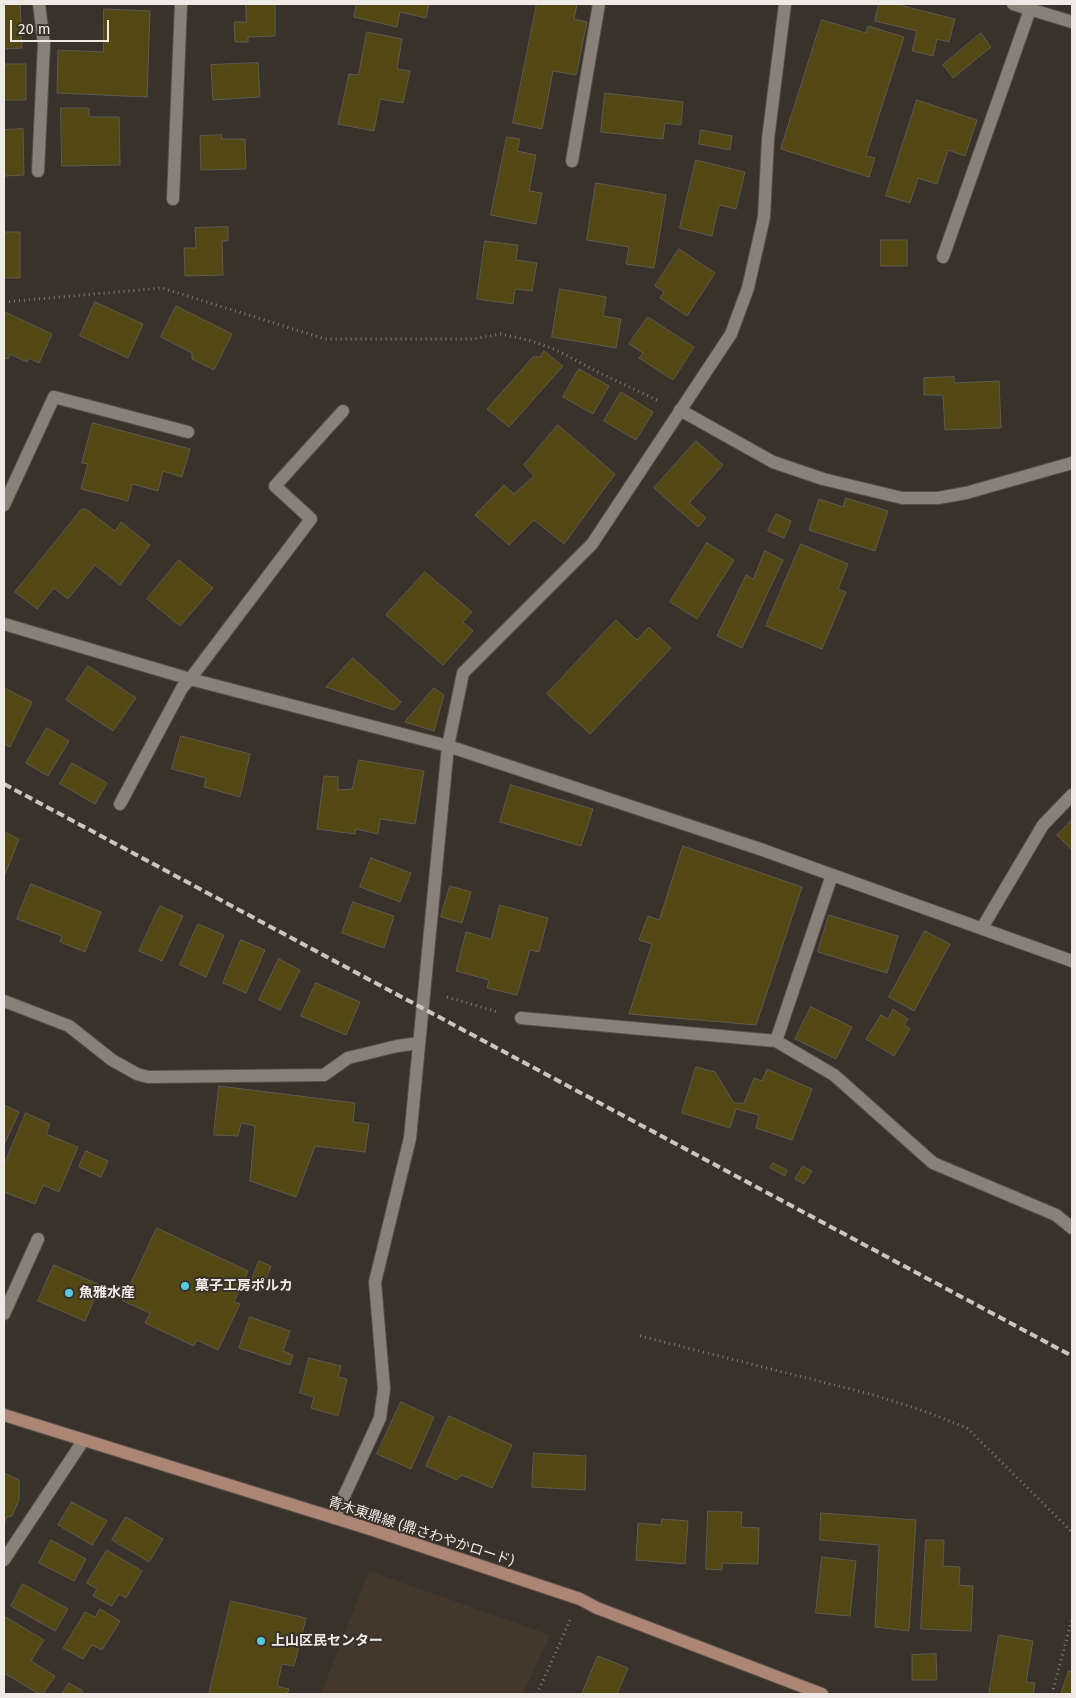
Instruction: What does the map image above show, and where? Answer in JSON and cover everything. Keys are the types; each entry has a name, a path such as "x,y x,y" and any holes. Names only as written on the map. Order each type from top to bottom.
{"main road":[{"name":"青木東鼎線 (鼎さわやかロード)","path":"4,1416 334,1518 580,1600 822,1694"}],"street":[{"path":"38,4 44,44 38,171"},
{"path":"173,199 181,4"},
{"path":"572,161 599,4"},
{"path":"334,1518 380,1418 384,1389 375,1282 410,1138 448,746 463,673 592,544 731,334 748,288 764,217 768,139 785,4"},
{"path":"1013,4 1031,6 1072,22"},
{"path":"943,257 1031,6"},
{"path":"4,504 54,397 188,432"},
{"path":"680,410 773,462 823,479 902,498 938,498 966,493 1072,463"},
{"path":"120,804 182,688 311,519 275,486 343,411"},
{"path":"4,624 190,679 448,746 760,849 1072,961"},
{"path":"982,928 1043,824 1072,794"},
{"path":"776,1041 832,875"},
{"path":"4,1001 70,1026 112,1060 138,1074 148,1077 324,1075 348,1058 397,1046 419,1043"},
{"path":"521,1018 776,1041 834,1075 933,1163 1056,1215 1072,1228"},
{"path":"4,1314 38,1239"},
{"path":"4,1560 83,1441"}],"path":[{"path":"4,302 162,288 324,338 473,338 501,334 528,340 554,349 602,374 680,410"},
{"path":"424,991 521,1018"},
{"path":"640,1336 874,1395 924,1411 967,1428 1072,1532"},
{"path":"537,1694 580,1600"},
{"path":"1052,1694 1072,1619"}],"shaded area":[{"path":"369,1571 550,1635 523,1694 321,1694"}],"building":[{"path":"4,4 20,4 22,48 4,49"},
{"path":"246,4 275,4 275,36 248,37 248,42 235,42 234,22 246,22"},
{"path":"357,4 429,4 426,18 400,12 397,27 354,17"},
{"path":"537,4 577,4 574,19 587,22 576,75 553,71 542,129 513,123"},
{"path":"879,4 895,4 955,19 949,42 937,39 933,56 912,51 917,31 875,21"},
{"path":"104,9 150,11 147,97 57,93 58,50 103,52"},
{"path":"822,20 866,33 868,26 904,37 866,156 875,158 869,177 781,149"},
{"path":"367,32 402,39 397,69 410,71 403,103 380,99 374,131 338,124 349,74 358,75"},
{"path":"981,33 991,47 953,78 943,65"},
{"path":"258,63 260,97 213,100 211,65"},
{"path":"4,64 26,64 26,100 4,100"},
{"path":"605,93 683,102 681,125 665,123 663,139 601,132"},
{"path":"917,100 977,120 965,156 948,150 937,184 918,178 910,203 886,196"},
{"path":"61,108 89,108 89,117 119,117 120,165 62,166"},
{"path":"23,129 24,175 4,176 4,130"},
{"path":"701,130 732,136 730,150 699,144"},
{"path":"222,135 222,139 245,139 246,169 201,170 200,136"},
{"path":"507,137 520,139 517,151 536,155 529,191 542,193 536,224 491,215"},
{"path":"696,160 745,172 736,209 719,205 712,236 680,228"},
{"path":"596,183 666,195 654,268 626,264 629,247 587,240"},
{"path":"228,227 228,241 222,241 223,275 185,276 184,248 196,248 195,228"},
{"path":"4,232 20,232 20,278 4,278"},
{"path":"881,240 907,240 907,266 881,266"},
{"path":"485,241 518,245 516,260 537,263 532,291 515,289 513,304 477,299"},
{"path":"679,249 715,273 687,316 660,298 664,292 655,286"},
{"path":"560,289 606,297 603,316 621,319 616,348 552,337"},
{"path":"95,302 143,324 128,358 80,336"},
{"path":"176,306 232,334 214,370 192,359 192,353 161,337"},
{"path":"5,312 52,334 39,363 29,358 27,362 10,354 8,359 4,358"},
{"path":"648,317 694,347 673,380 639,358 643,353 629,344"},
{"path":"544,351 563,366 509,427 487,409 533,357 540,357"},
{"path":"579,369 609,386 593,414 563,397"},
{"path":"954,377 954,383 999,381 1001,428 945,430 943,395 924,395 924,378"},
{"path":"621,392 653,412 636,440 604,421"},
{"path":"93,423 190,449 182,477 163,471 158,491 132,484 128,501 81,489 88,464 82,463"},
{"path":"558,425 615,474 564,544 534,520 509,545 475,515 504,485 514,494 534,476 524,465"},
{"path":"696,441 723,465 689,503 706,518 698,527 654,488"},
{"path":"846,498 888,511 875,551 809,530 819,499 843,507"},
{"path":"82,509 86,509 115,531 121,522 150,545 120,585 95,565 68,599 54,588 37,609 15,592"},
{"path":"776,514 791,521 784,538 768,531"},
{"path":"707,543 734,560 697,619 670,602"},
{"path":"801,544 848,564 838,589 846,592 822,649 766,626"},
{"path":"765,551 783,560 742,648 717,636 746,575 753,579"},
{"path":"179,560 213,588 180,626 147,599"},
{"path":"425,572 472,612 463,622 473,631 443,665 386,615"},
{"path":"616,620 637,640 649,627 671,648 590,734 547,694"},
{"path":"353,658 401,702 394,710 326,687"},
{"path":"88,666 136,698 113,731 66,700"},
{"path":"4,688 32,702 10,747 4,744"},
{"path":"434,688 444,695 434,731 405,722"},
{"path":"47,728 69,741 48,776 26,763"},
{"path":"181,736 250,754 240,797 204,787 206,778 172,769"},
{"path":"359,760 424,771 415,824 380,819 378,834 356,829 355,834 317,829 324,776 338,777 338,790 352,789"},
{"path":"72,763 107,783 95,804 60,784"},
{"path":"511,785 593,809 581,846 500,822"},
{"path":"1072,820 1072,850 1057,835"},
{"path":"4,832 19,839 4,877"},
{"path":"683,846 802,887 756,1025 629,1014 652,944 639,940 648,916 659,920"},
{"path":"371,858 411,873 400,902 360,887"},
{"path":"31,884 101,912 85,952 60,942 62,936 17,919"},
{"path":"450,886 471,892 462,923 441,917"},
{"path":"353,902 394,916 384,948 342,933"},
{"path":"500,905 548,918 539,952 530,950 517,995 487,988 489,980 456,971 466,932 491,939"},
{"path":"160,906 183,916 162,961 139,951"},
{"path":"829,915 898,936 887,973 818,952"},
{"path":"198,924 224,935 206,977 180,965"},
{"path":"925,931 950,944 914,1011 889,997"},
{"path":"241,940 265,950 246,993 223,983"},
{"path":"279,959 300,970 280,1010 259,1000"},
{"path":"316,983 360,1002 346,1035 301,1016"},
{"path":"811,1007 852,1027 836,1059 795,1039"},
{"path":"893,1009 908,1019 904,1025 910,1029 894,1056 866,1039 881,1015 888,1019"},
{"path":"696,1067 715,1072 734,1103 744,1103 754,1078 762,1081 767,1069 812,1089 792,1140 756,1128 759,1115 736,1109 730,1128 682,1113"},
{"path":"219,1086 355,1103 353,1122 369,1124 365,1152 315,1146 296,1197 250,1181 255,1126 241,1123 238,1136 214,1135"},
{"path":"4,1105 19,1112 4,1145"},
{"path":"26,1113 50,1124 46,1134 78,1147 59,1192 43,1185 35,1204 4,1192 4,1165"},
{"path":"86,1151 108,1161 101,1177 79,1167"},
{"path":"773,1163 787,1170 785,1176 770,1168"},
{"path":"803,1166 812,1171 804,1184 795,1179"},
{"name":"菓子工房ポルカ","path":"157,1228 248,1271 234,1302 240,1304 218,1350 197,1340 194,1346 145,1323 150,1313 123,1301"},
{"path":"259,1261 271,1266 261,1291 249,1287"},
{"name":"魚雅水産","path":"54,1265 100,1285 85,1321 38,1301"},
{"path":"250,1317 290,1331 283,1351 293,1355 290,1365 239,1348"},
{"path":"309,1358 341,1366 338,1377 347,1379 338,1416 311,1408 314,1397 300,1393"},
{"path":"401,1402 434,1417 411,1469 377,1454"},
{"path":"449,1416 512,1445 492,1488 462,1475 457,1480 426,1466"},
{"path":"534,1453 586,1456 585,1490 532,1487"},
{"path":"4,1473 19,1480 19,1500 12,1516 7,1517 4,1523"},
{"path":"72,1502 107,1521 92,1545 58,1525"},
{"path":"708,1511 742,1512 741,1527 759,1528 758,1564 722,1563 722,1570 706,1569"},
{"path":"821,1513 916,1520 909,1631 875,1627 879,1545 820,1540"},
{"path":"126,1517 163,1539 149,1562 112,1540"},
{"path":"662,1519 688,1521 685,1564 636,1560 638,1523 661,1525"},
{"path":"51,1540 86,1559 74,1581 39,1563"},
{"path":"926,1540 944,1540 943,1566 960,1567 959,1585 973,1586 971,1631 921,1629"},
{"path":"107,1550 142,1571 126,1598 119,1594 112,1606 93,1596 97,1589 87,1583"},
{"path":"822,1557 856,1561 850,1616 816,1613"},
{"path":"23,1584 68,1609 55,1631 11,1606"},
{"name":"上山区民センター","path":"231,1601 306,1618 294,1666 282,1664 277,1686 289,1689 287,1694 209,1694"},
{"path":"100,1609 120,1621 102,1650 92,1645 83,1659 63,1648 85,1612 95,1617"},
{"path":"4,1616 44,1640 31,1661 55,1676 43,1694 39,1694 4,1673"},
{"path":"999,1635 1033,1641 1026,1682 1035,1683 1033,1694 989,1694"},
{"path":"936,1654 937,1680 912,1680 912,1655"},
{"path":"598,1656 628,1668 617,1694 582,1694"},
{"path":"1069,1671 1072,1672 1072,1694 1061,1694"},
{"path":"69,1683 83,1691 81,1694 62,1694"}],"railway":[{"path":"4,784 1072,1356"}],"place":[{"name":"菓子工房ポルカ","path":"185,1286"},
{"name":"魚雅水産","path":"69,1293"},
{"name":"上山区民センター","path":"261,1641"}]}
